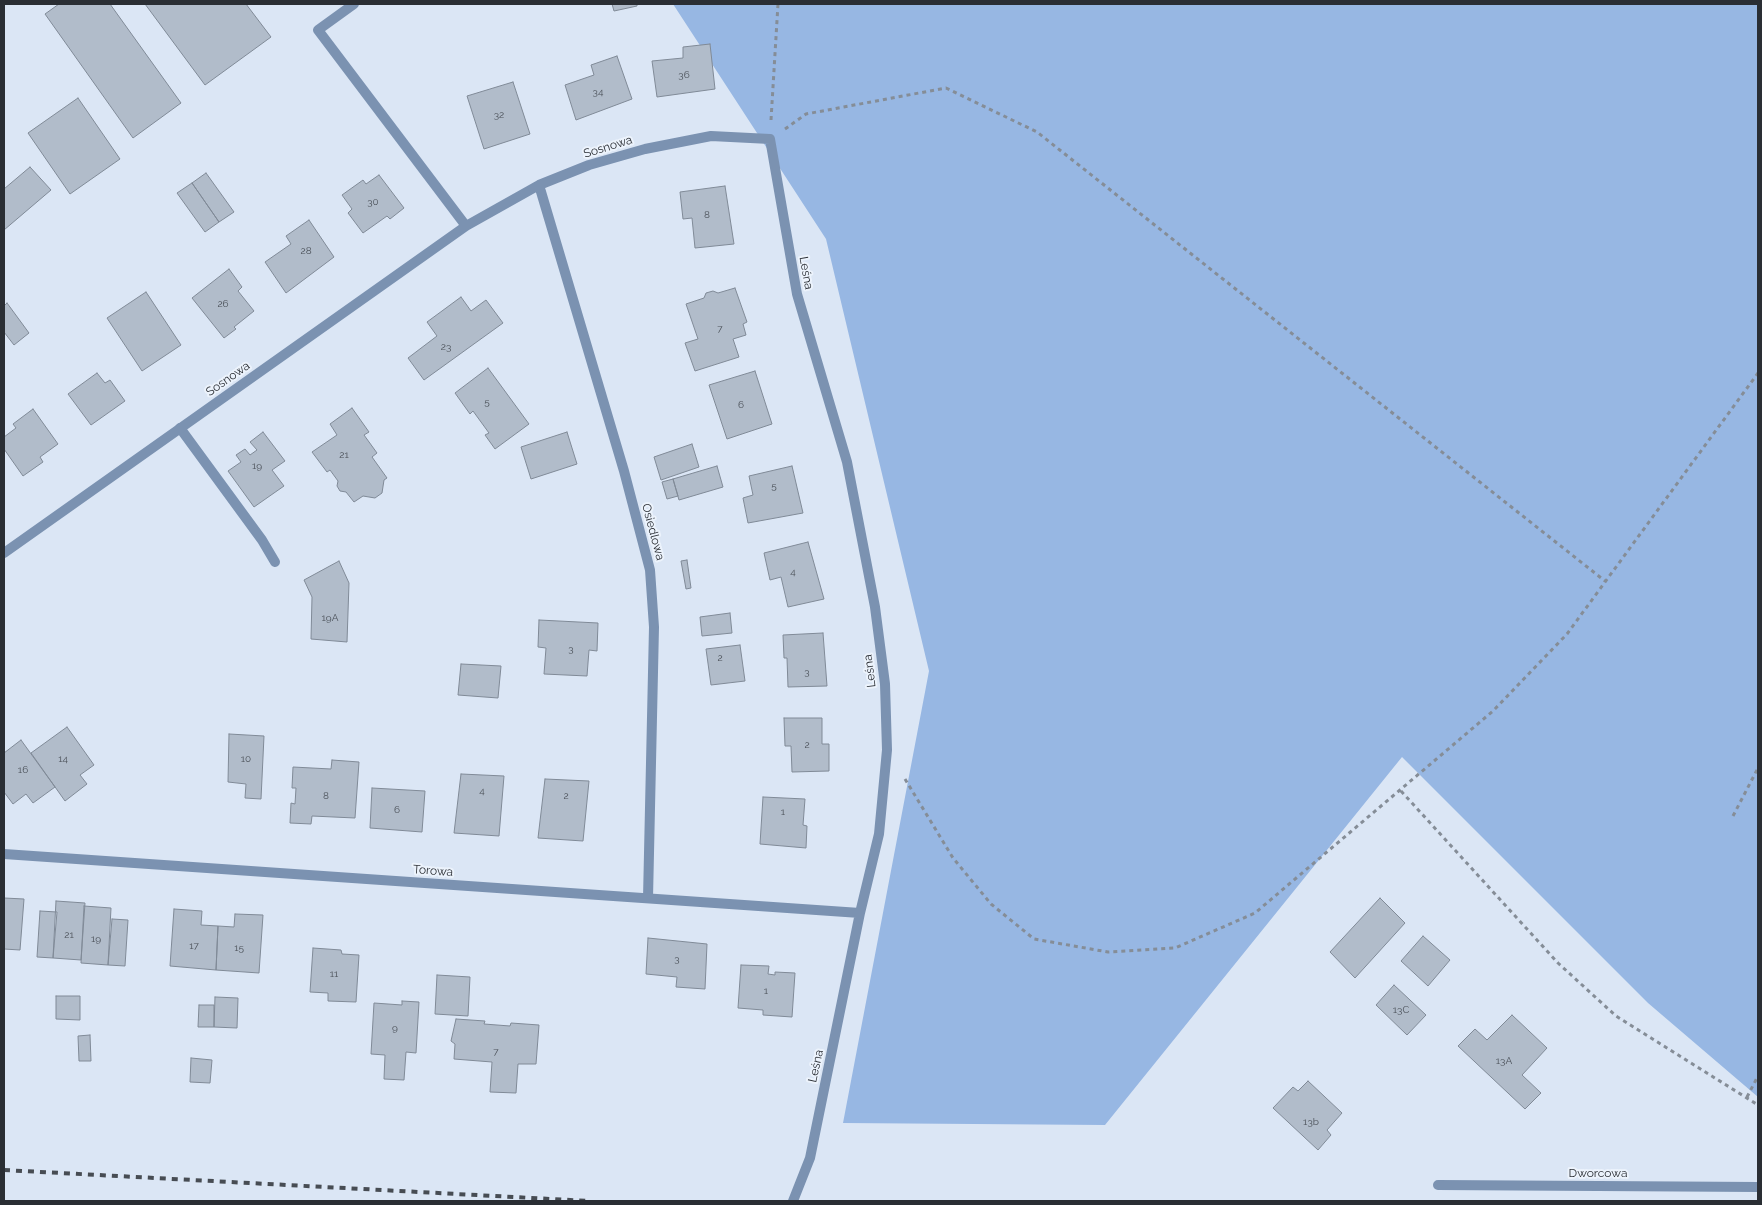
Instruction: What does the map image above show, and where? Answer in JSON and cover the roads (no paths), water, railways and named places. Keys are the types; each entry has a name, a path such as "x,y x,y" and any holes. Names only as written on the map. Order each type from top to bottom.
{"street":[{"path":"354,4 318,30 466,226"},
{"name":"Sosnowa","path":"4,552 466,226 539,185 589,165 645,149 711,136 770,139"},
{"name":"Leśna","path":"770,139 797,294 847,462 875,607 885,684 887,750 879,834 860,913 810,1158 793,1201"},
{"name":"Osiedlowa","path":"539,185 624,471 650,570 654,627 648,898"},
{"path":"180,428 262,540 275,562"},
{"name":"Torowa","path":"4,854 860,913"},
{"name":"Dworcowa","path":"1438,1185 1758,1187"}],"railway":[{"path":"4,1170 589,1201"}]}
